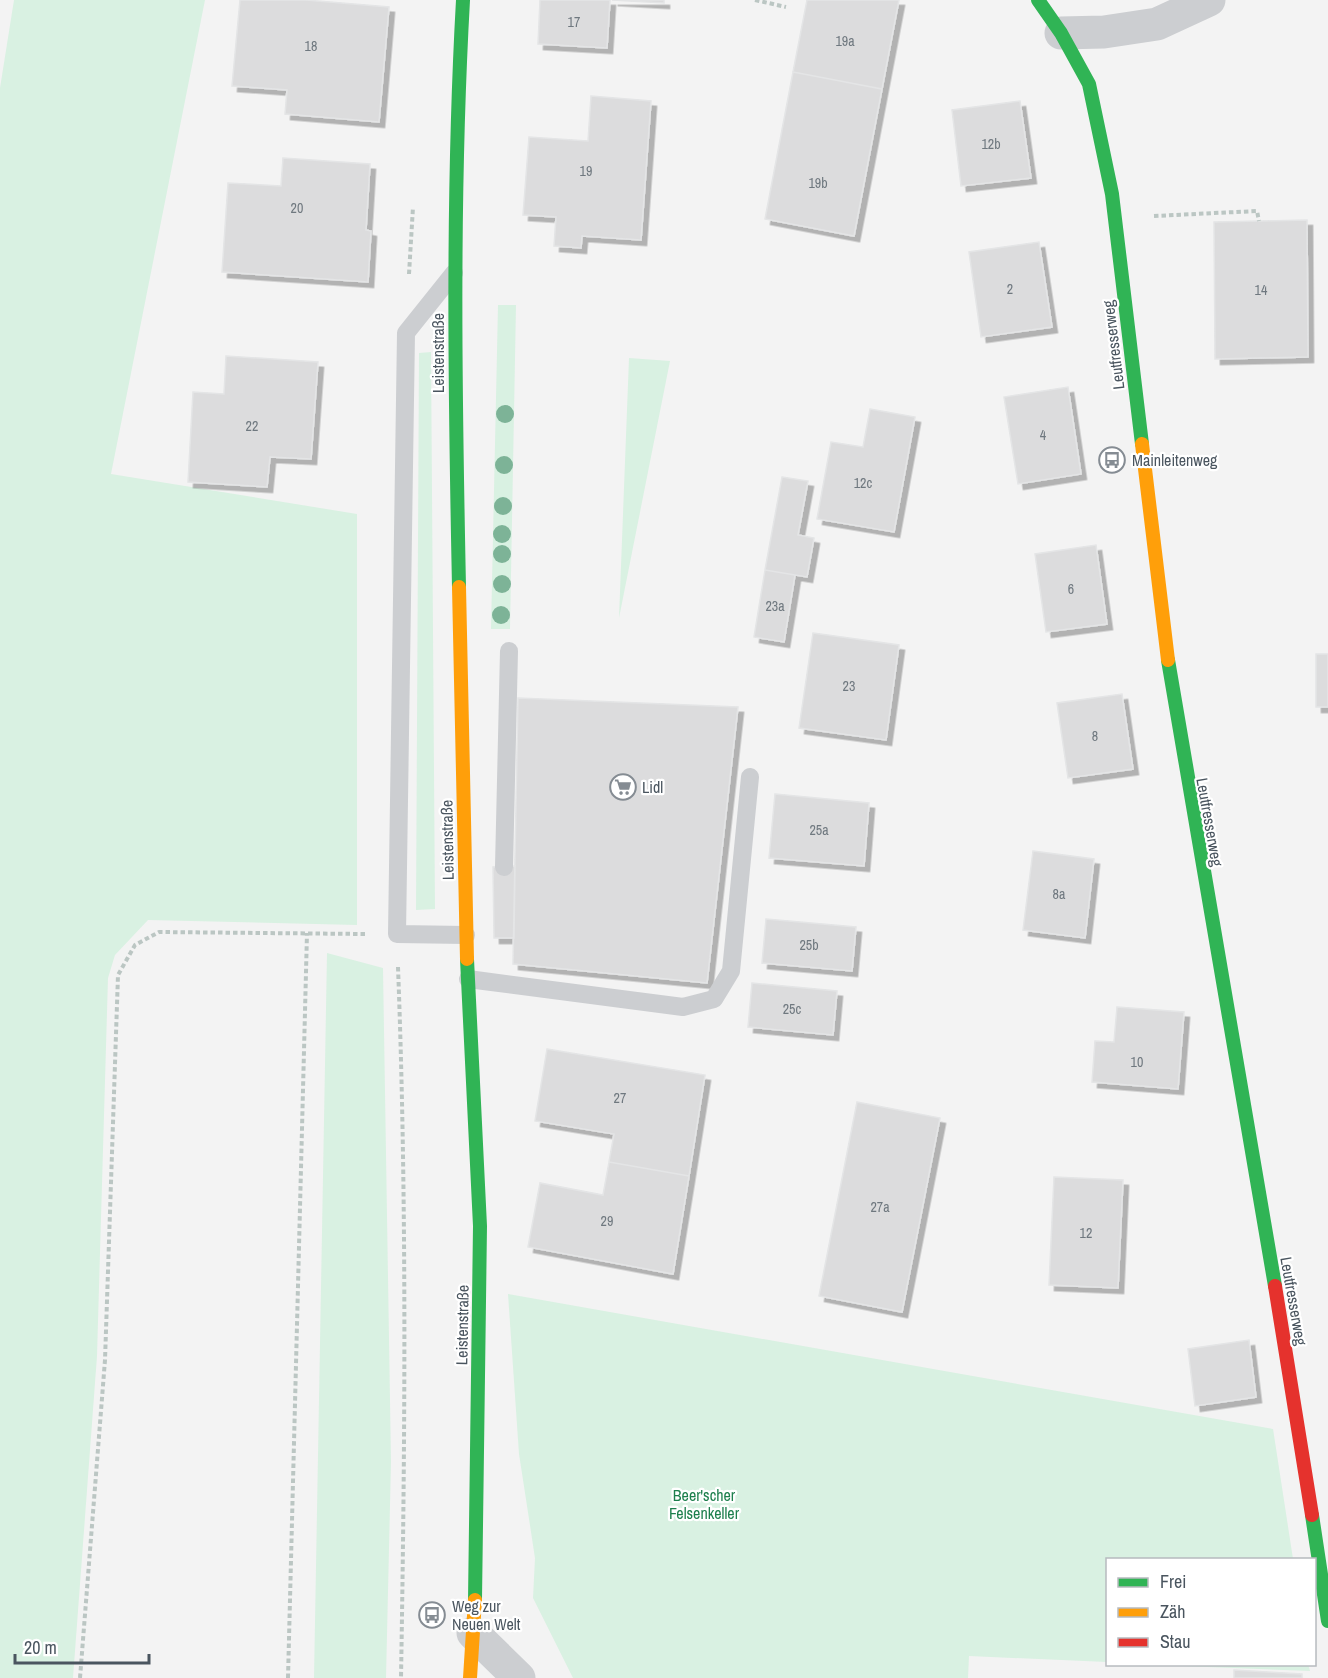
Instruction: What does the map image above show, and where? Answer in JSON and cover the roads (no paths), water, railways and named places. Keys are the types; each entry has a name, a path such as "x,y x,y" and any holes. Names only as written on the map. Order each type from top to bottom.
{"main road":[{"name":"Leistenstraße","path":"463,0 457,110 455,272 465,935 480,1226 473,1633 470,1678"},
{"name":"Leutfresserweg","path":"1038,0 1061,33 1089,84 1112,194 1172,698 1295,1404 1328,1621"}],"street":[{"path":"1061,33 1104,32 1157,24 1209,0"},
{"path":"473,1633 519,1678"}],"lane":[{"path":"455,272 406,333 397,934 465,935"},
{"path":"504,867 509,651"},
{"path":"468,979 684,1007 714,999 731,971 750,777"}],"place":[{"name":"Mainleitenweg","path":"1112,460"},
{"name":"Lidl","path":"623,787"},
{"name":"Weg zur Neuen Welt","path":"432,1615"}],"park label":[{"name":"Beer'scher Felsenkeller","path":"704,1504"}]}
